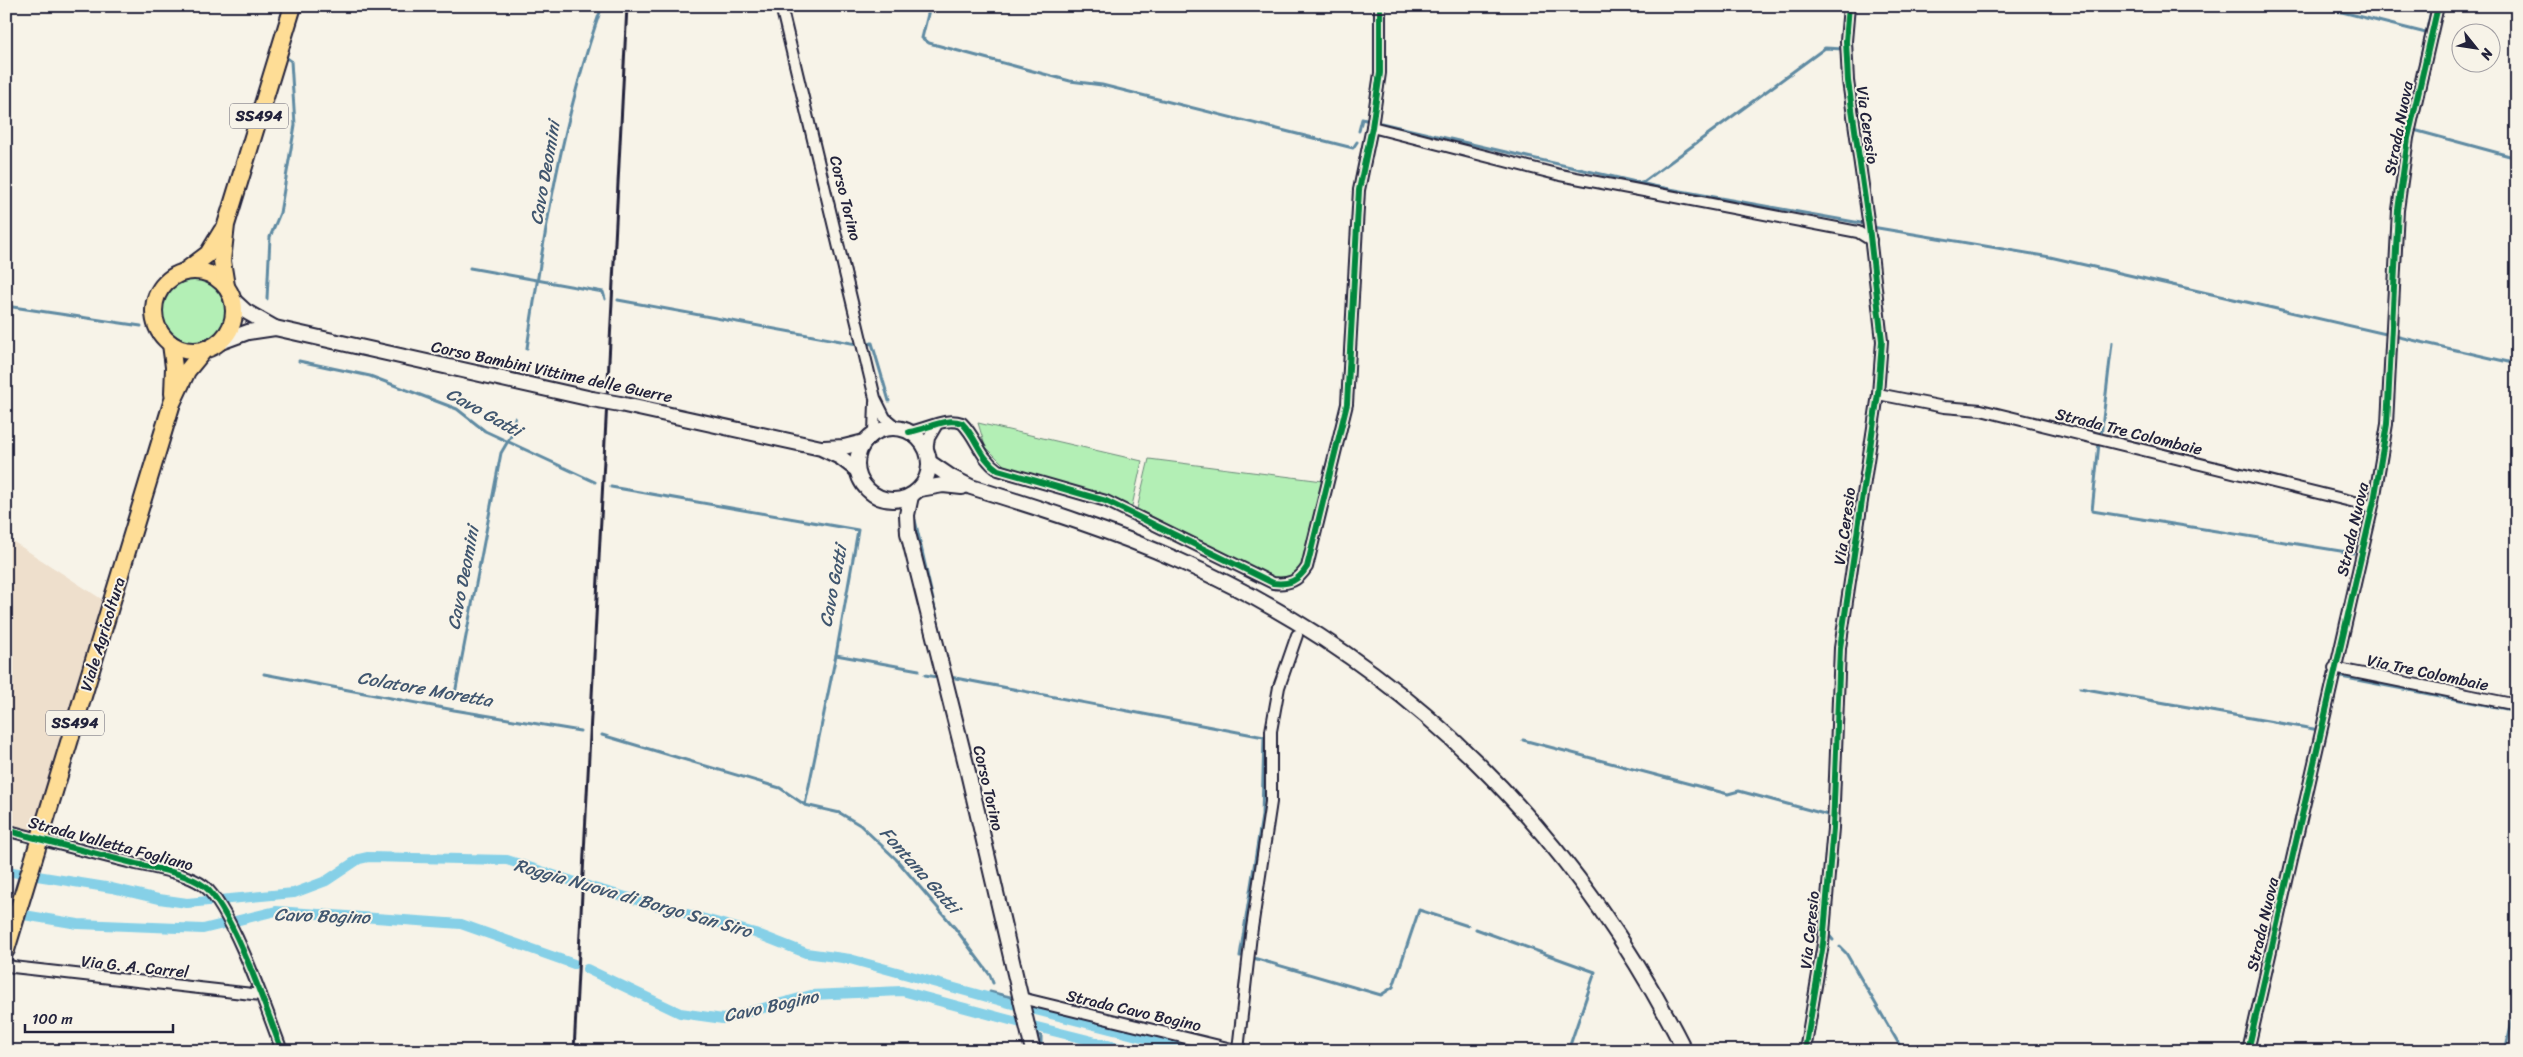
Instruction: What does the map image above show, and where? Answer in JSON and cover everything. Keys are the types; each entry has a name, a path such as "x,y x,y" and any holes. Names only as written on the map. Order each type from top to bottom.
{"main road":[{"name":"Viale Agricoltura","path":"6,950 172,403 187,371 232,324 230,293 222,261 226,225 293,6"},
{"name":"Viale Agricoltura","path":"172,403 174,367 171,344 158,328 154,305 164,284 208,254 226,225"},
{"path":"184,272 207,272 230,293"},
{"name":"Corso Bambini Vittime delle Guerre","path":"230,293 245,311 275,328 821,448"},
{"name":"Corso Bambini Vittime delle Guerre","path":"211,346 248,332 275,328"},
{"path":"171,344 188,350 211,346"},
{"path":"821,448 844,447 869,438 885,429 903,430 919,439 928,456 951,477 971,487 1120,536 1238,589 1343,652 1416,706 1503,787 1580,878 1659,998 1685,1051"},
{"path":"857,470 858,455 869,438"},
{"path":"821,448 840,457 857,470 866,489 883,500 897,501 915,493 943,485 971,487"},
{"path":"915,493 927,476 928,456"},
{"name":"Corso Torino","path":"915,493 907,515 908,533 1033,1051"},
{"name":"Corso Torino","path":"883,500 899,515 908,533"}],"street":[{"name":"Corso Torino","path":"781,6 876,398 885,418 903,430"},
{"path":"903,430 936,426 947,420 962,423 974,437 984,458 998,470 1106,501 1273,583 1284,584 1294,582 1308,567 1347,404 1359,190 1372,127 1380,73 1380,6"},
{"name":"Via Ceresio","path":"1805,1051 1823,944 1833,828 1840,648 1878,394 1882,341 1871,240 1848,81 1846,42 1849,6"},
{"name":"Strada Nuova","path":"2248,1051 2371,506 2387,424 2398,210 2408,138 2438,6"},
{"path":"1372,127 1560,175 1858,232 1871,240"},
{"name":"Strada Tre Colombaie","path":"1878,394 1944,407 1981,410 2371,506"},
{"name":"Corso Torino","path":"869,438 876,398"},
{"path":"928,456 928,438 936,426"},
{"path":"1239,1050 1271,802 1270,732 1279,687 1297,635"},
{"name":"Via Tre Colombaie","path":"2334,668 2517,705"},
{"name":"Strada Valletta Fogliano","path":"6,830 196,881 214,896 229,923 282,1051"},
{"name":"Via G. A. Carrel","path":"6,964 13,967 260,995"},
{"name":"Strada Cavo Bogino","path":"1022,1004 1239,1050"}],"shaded area":[{"path":"6,537 103,600 34,831 6,822"}],"green space":[{"path":"188,277 202,277 214,282 223,291 228,303 226,323 219,334 202,343 188,343 176,338 167,329 162,317 162,303 167,291 176,282"},
{"path":"978,423 1142,461 1132,506 1008,469 985,446"},
{"path":"1149,459 1323,481 1305,562 1295,576 1277,579 1137,509"}],"waterway":[{"name":"Cavo Deomini","path":"527,348 556,175 576,90 602,6"},
{"path":"930,6 922,38 929,43 1070,81 1102,85 1353,148 1357,142"},
{"path":"2318,6 2426,33"},
{"path":"2408,118 2432,6"},
{"path":"1841,46 1843,74"},
{"path":"1642,183 1825,48 1843,49"},
{"name":"Cavo Gatti","path":"267,299 270,237 280,213 295,125 291,61 287,58"},
{"path":"1359,131 1362,119 1366,120"},
{"path":"1381,123 1653,186 1866,224"},
{"path":"2414,130 2517,158"},
{"path":"1872,227 2050,257 2517,364"},
{"name":"Cavo Deomini","path":"470,268 603,292 605,299"},
{"path":"618,300 857,344"},
{"path":"6,306 141,326"},
{"path":"866,345 872,343 889,401"},
{"path":"2101,436 2112,343"},
{"name":"Cavo Gatti","path":"299,361 370,376 457,409 485,431 595,482"},
{"name":"Cavo Deomini","path":"514,425 515,418"},
{"name":"Cavo Deomini","path":"454,699 501,453 511,436"},
{"path":"2099,443 2092,511 2353,553"},
{"name":"Cavo Gatti","path":"611,487 858,530 836,655 805,805"},
{"path":"915,520 944,649"},
{"path":"836,655 919,670"},
{"name":"Colatore Moretta","path":"264,674 454,710 580,731"},
{"path":"925,675 936,677"},
{"path":"2336,676 2517,711"},
{"path":"950,677 1264,737 1262,816 1240,956 1246,956"},
{"path":"2080,688 2319,730"},
{"name":"Fontana Gatti","path":"602,735 780,788 805,805 840,813 860,825 896,859 955,928 990,975 993,983"},
{"path":"1523,740 1728,794 1739,791 1828,815 1829,822"},
{"name":"Roggia Nuova di Borgo San Siro","path":"6,871 112,888 159,899 187,903 294,893 326,881 359,859 368,857 507,860 594,888 755,933 806,953 850,959 1016,1005 1196,1051"},
{"path":"1250,957 1381,995 1393,987 1419,910 1468,926"},
{"name":"Cavo Bogino","path":"6,912 78,924 203,929 276,911 461,924 574,964"},
{"path":"1819,927 1820,918"},
{"path":"1476,929 1595,972 1568,1051"},
{"path":"1827,933 1833,940"},
{"path":"1840,947 1846,953 1903,1051"},
{"name":"Cavo Bogino","path":"587,969 680,1013 723,1019 811,995 902,991 1021,1023"},
{"name":"Fontana Gatti","path":"990,992 1014,998"},
{"path":"2505,1051 2517,1000"},
{"name":"Cavo Bogino","path":"1033,1026 1132,1051"},
{"name":"Fontana Gatti","path":"1035,1033 1041,1036 1041,1044"}],"railway":[{"path":"574,1051 627,6"}],"cycle path":[{"path":"909,432 942,422 962,423 987,460 998,470 1106,501 1273,583 1288,583 1297,579 1307,567 1347,404 1359,190 1372,127 1380,73 1380,6"},
{"path":"1805,1051 1823,944 1833,828 1840,648 1878,394 1882,341 1869,227 1848,81 1846,41 1849,6"},
{"path":"2248,1051 2374,501 2387,424 2398,210 2408,138 2438,6"},
{"path":"6,830 172,872 190,878 204,886 215,898 237,938 259,988 282,1051"}]}
